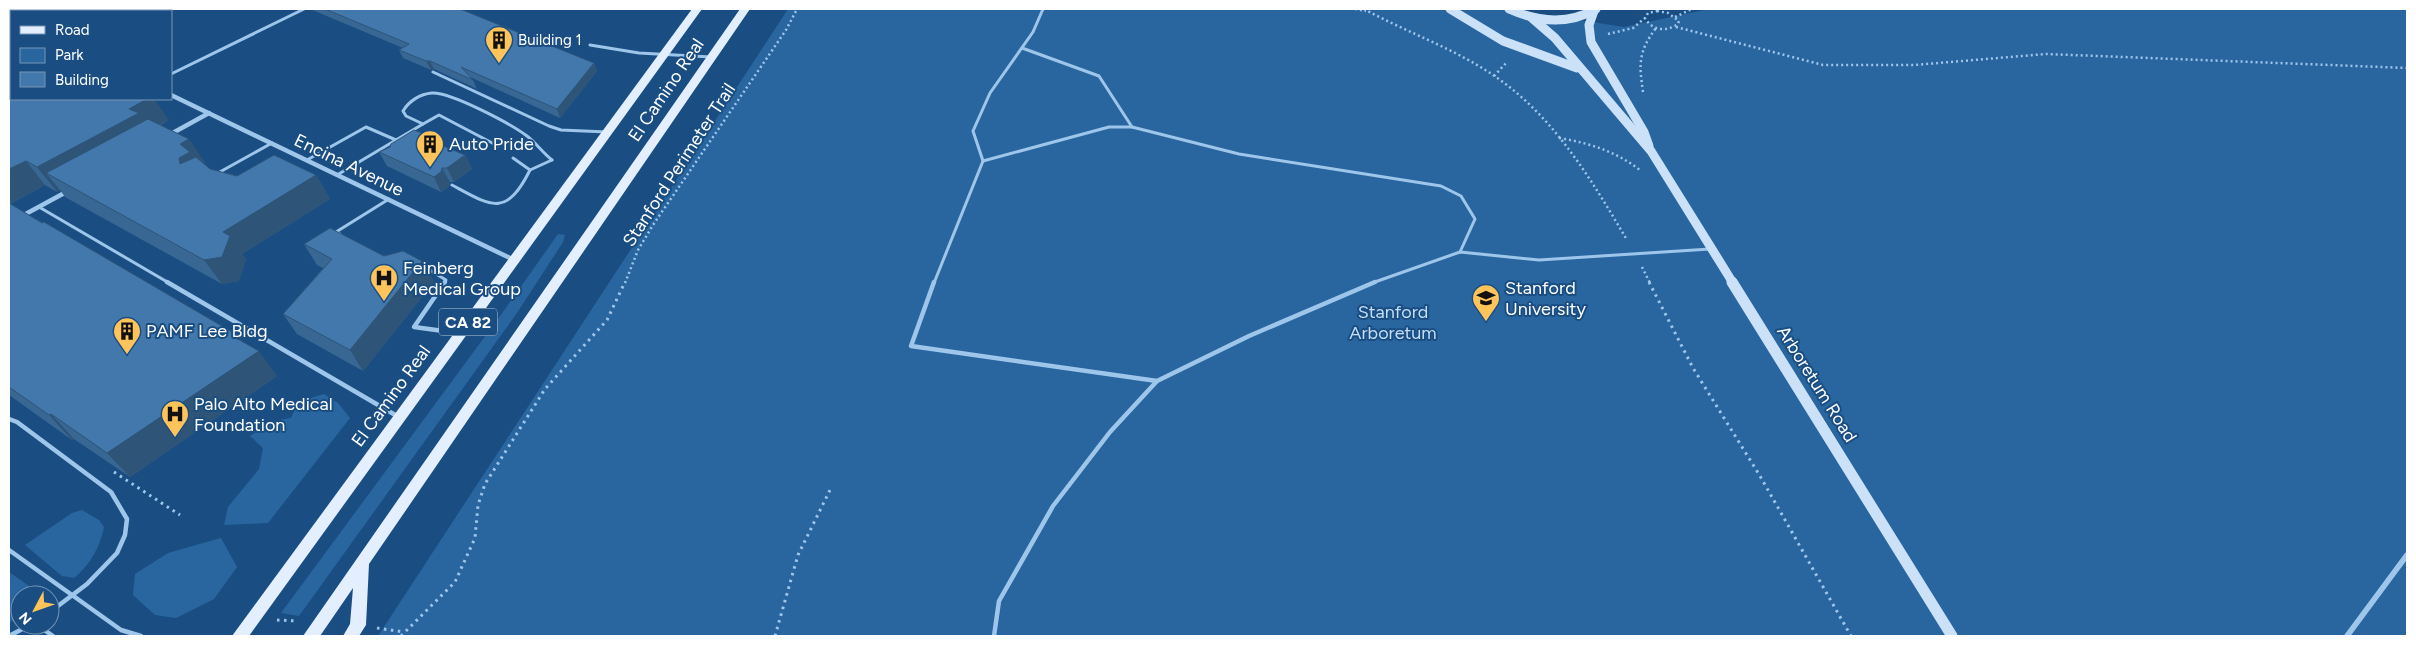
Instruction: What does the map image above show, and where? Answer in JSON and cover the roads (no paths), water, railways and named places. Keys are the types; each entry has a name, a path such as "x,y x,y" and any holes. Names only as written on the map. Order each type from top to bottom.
{"main road":[{"name":"El Camino Real","path":"240,636 696,9"},
{"name":"El Camino Real","path":"311,636 744,9"},
{"path":"1450,9 1491,35 1522,49 1558,59 1579,68"},
{"path":"1509,9 1532,18 1565,19 1596,10"},
{"name":"Arboretum Road","path":"1596,10 1589,25 1590,42 1644,132 1651,151"},
{"name":"Arboretum Road","path":"1532,18 1555,38 1651,151 1713,248 1952,636"},
{"path":"351,636 358,625 362,564"}],"street":[{"name":"Encina Avenue","path":"172,95 514,260"},
{"path":"167,137 209,113"},
{"path":"16,219 73,188"},
{"path":"2346,636 2407,555"}],"lane":[{"path":"172,74 304,9"},
{"path":"1043,9 1033,32 990,93 973,131 983,161 947,246 911,346 1157,381"},
{"path":"590,45 608,50 711,57"},
{"path":"1022,48 1099,76 1132,127"},
{"path":"433,72 549,126 561,130 607,132"},
{"path":"424,124 406,116 402,111 406,105 425,94 440,94 523,133 540,152 552,160 530,170 516,194 501,203 489,204 452,186"},
{"path":"337,175 439,115 498,146"},
{"path":"306,160 366,127 396,140"},
{"path":"983,161 1109,127 1132,127 1239,154 1422,181 1452,188 1469,201 1475,219 1460,252"},
{"path":"215,175 272,143"},
{"path":"379,150 388,155"},
{"path":"513,158 530,170"},
{"path":"346,238 336,232 389,199"},
{"path":"39,207 399,417"},
{"path":"994,636 999,601 1053,506 1110,432 1157,381 1249,336 1352,290 1460,252 1539,260 1713,248"},
{"path":"414,267 422,266 446,280 414,326 460,334"},
{"path":"9,419 17,422 111,492 127,519 125,535 117,553 87,584 60,604"},
{"path":"9,550 121,630 141,636"}],"place":[{"name":"Building 1","path":"499,64"},
{"name":"Auto Pride","path":"430,168"},
{"name":"Feinberg Medical Group","path":"384,302"},
{"name":"Stanford University","path":"1486,322"},
{"name":"PAMF Lee Bldg","path":"127,355"},
{"name":"Palo Alto Medical Foundation","path":"175,438"}],"park label":[{"name":"Stanford Arboretum","path":"1393,322"}]}
